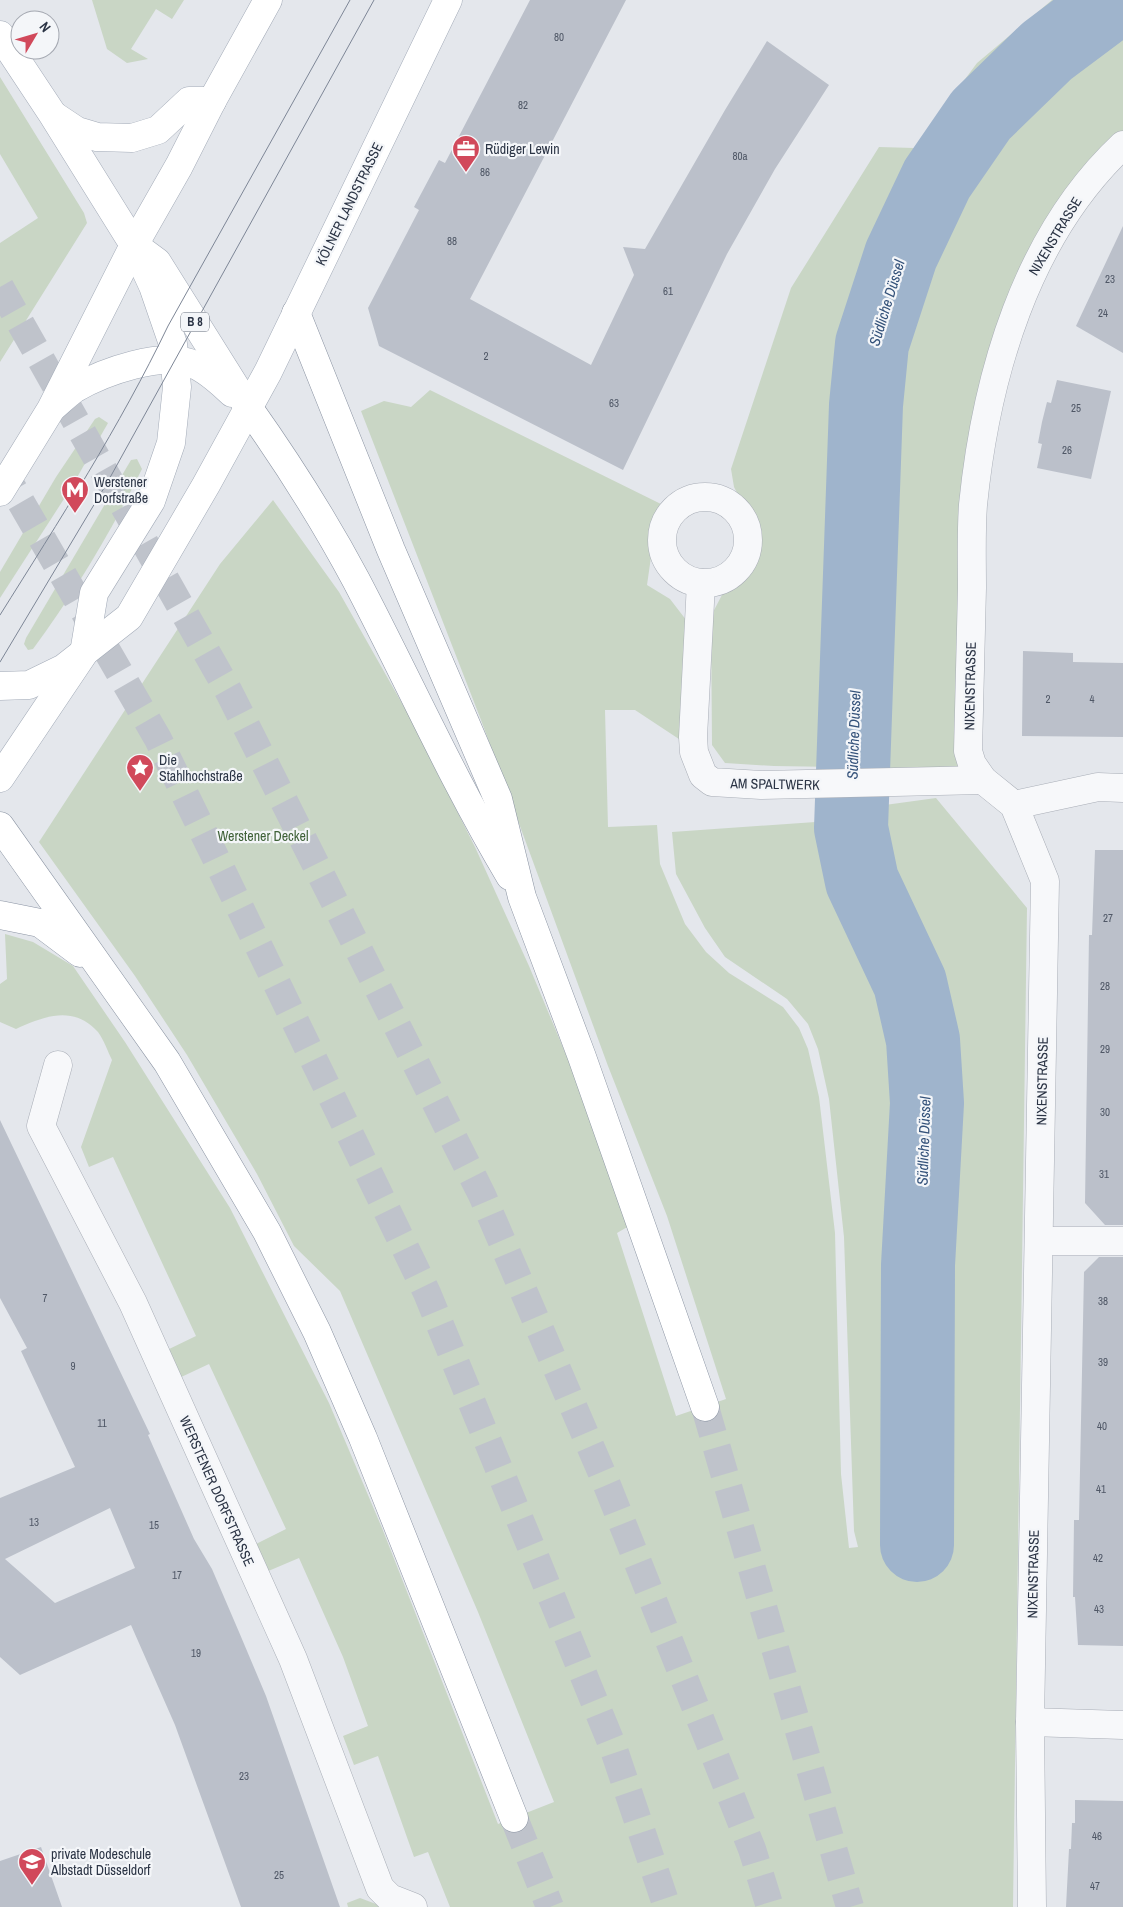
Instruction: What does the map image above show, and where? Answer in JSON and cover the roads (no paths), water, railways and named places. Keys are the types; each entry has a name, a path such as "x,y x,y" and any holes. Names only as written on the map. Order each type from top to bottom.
{"main road":[{"path":"0,492 51,409 134,244 180,166 212,101 268,0"},
{"name":"KÖLNER LANDSTRASSE","path":"0,686 29,685 64,668 129,617 206,486 268,372 448,0"},
{"name":"B 8","path":"0,35 134,244 157,262 248,406"},
{"path":"53,115 77,131 97,137 132,138 158,130 189,101 212,101"},
{"name":"KÖLNER LANDSTRASSE","path":"0,778 84,653 94,593 151,501 162,474 171,443 177,387 175,359 168,326 154,286 134,244"},
{"path":"296,313 391,550 498,799 522,897 582,1057 705,1407"},
{"path":"51,409 73,390 93,380 152,361 175,359 195,365 248,406 303,487 355,578 477,821 522,897"},
{"path":"0,826 168,1062 267,1232 317,1332 363,1438 514,1818"},
{"path":"0,915 40,923 60,935 108,977"}],"street":[{"name":"NIXENSTRASSE","path":"1032,1907 1030,1722 1045,881 1014,804 983,780 972,764 968,751 973,506 991,392 1033,270 1060,224 1086,186 1123,145"},
{"name":"AM SPALTWERK","path":"701,583 693,737 694,752 703,775 712,782 774,785 900,784 983,780"},
{"path":"1014,804 1098,787 1123,788"},
{"name":"WERSTENER DORFSTRASSE","path":"58,1065 41,1126 134,1303 289,1650 380,1888 390,1898 413,1907"},
{"path":"1040,1241 1123,1241"},
{"path":"1030,1722 1123,1725"}],"waterway":[{"name":"Südliche Düssel","path":"917,1545 918,1265 927,1103 923,1040 910,983 862,881 851,828 866,405 872,344 901,255 937,179 981,115 1047,51 1115,0"}],"tunnel":[{"path":"0,287 229,692 482,1195 607,1485 752,1849 770,1907"},
{"path":"0,466 158,739 427,1293 613,1747 667,1907"},
{"path":"705,1407 850,1907"},
{"path":"514,1818 550,1907"}],"tram line":[{"path":"0,615 109,437 168,326 350,0"},
{"path":"0,662 107,483 374,0"}],"place":[{"name":"Rüdiger Lewin","path":"466,173"},
{"name":"Werstener Dorfstraße","path":"75,514"},
{"name":"Die Stahlhochstraße","path":"140,792"},
{"name":"private Modeschule Albstadt Düsseldorf","path":"32,1886"}],"park label":[{"name":"Werstener Deckel","path":"263,836"}]}
